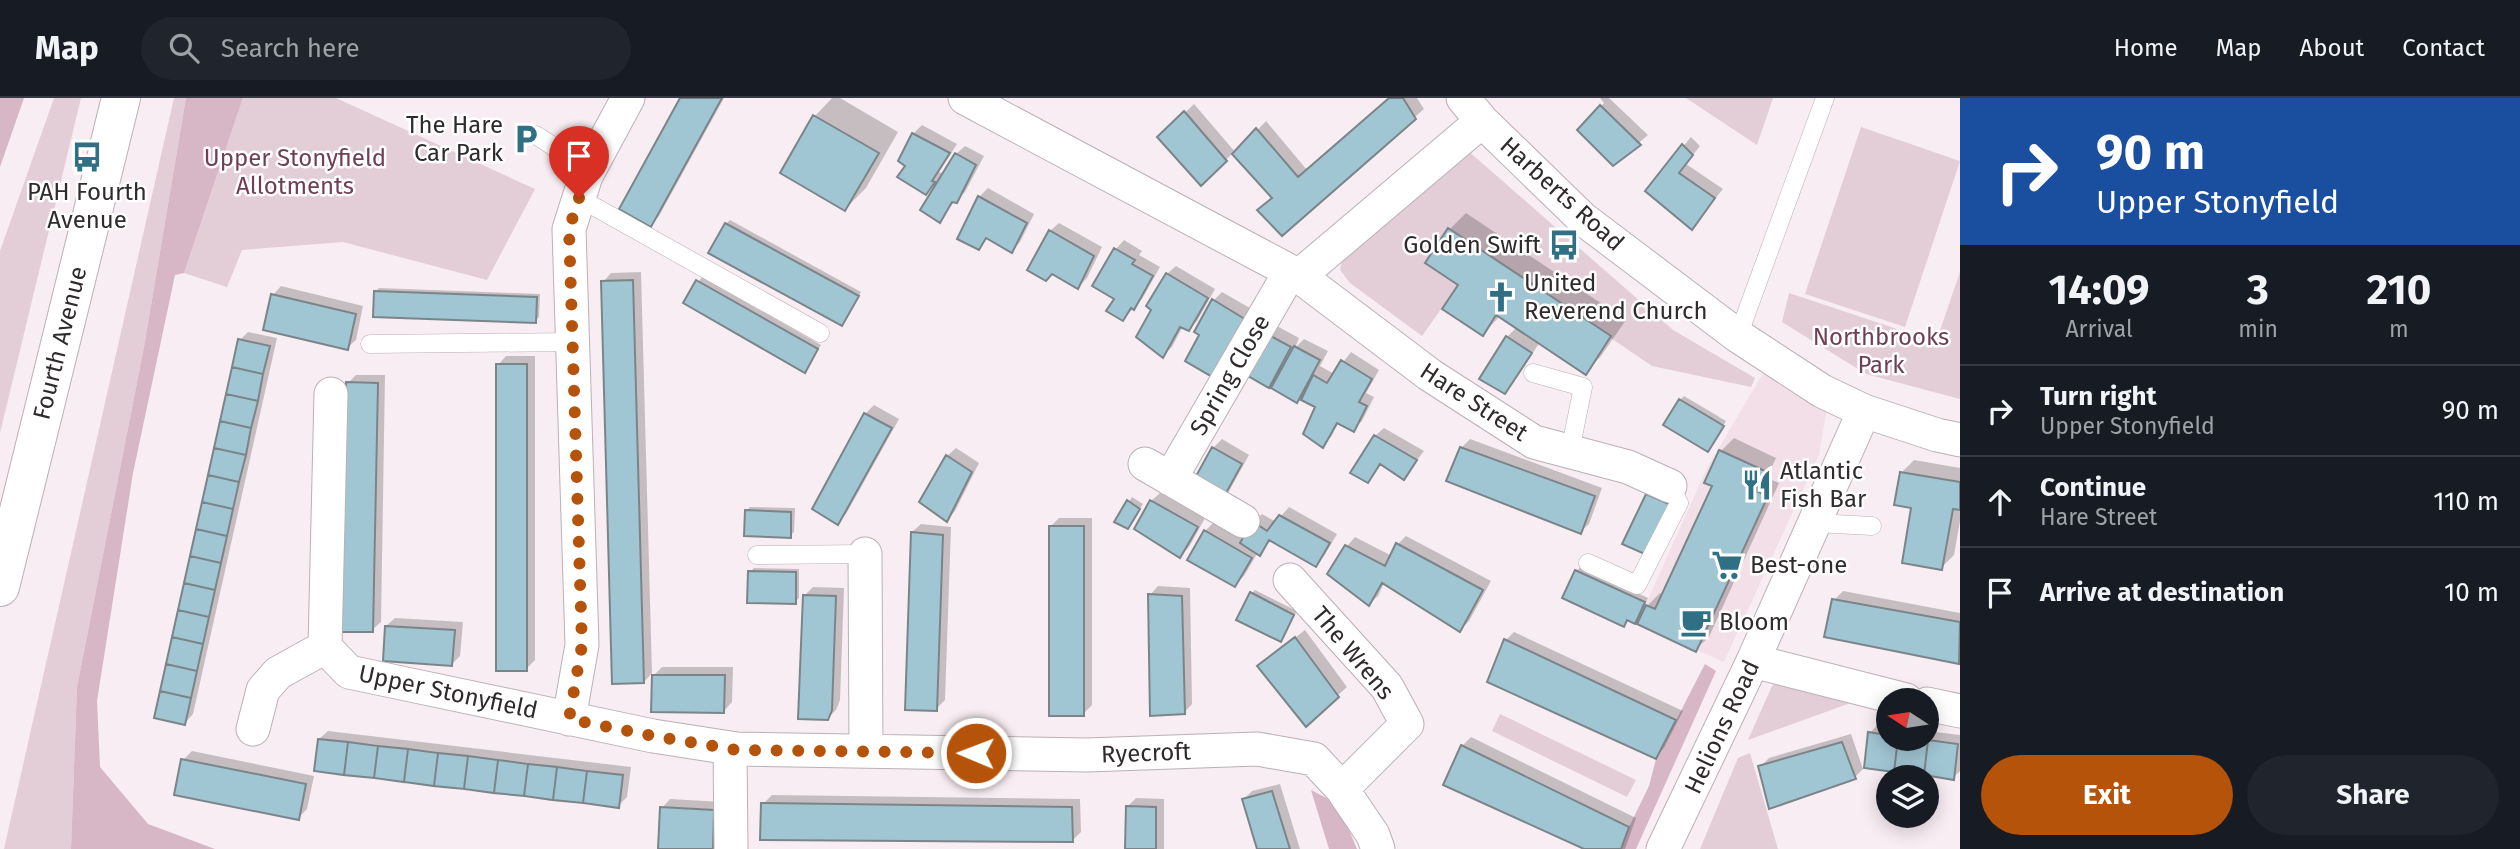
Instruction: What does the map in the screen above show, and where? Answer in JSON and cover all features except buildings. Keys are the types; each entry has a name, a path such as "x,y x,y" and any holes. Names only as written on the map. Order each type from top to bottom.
{"street":[{"name":"Fourth Avenue","path":"0,587 121,98"},
{"path":"584,184 628,98"},
{"name":"Hare Street","path":"965,98 1295,274 1430,376 1534,442 1628,467 1670,486"},
{"path":"1295,274 1472,109"},
{"name":"Harberts Road","path":"1472,109 1583,219 1738,336 1822,391 1864,411 1960,440"},
{"name":"Upper Stonyfield","path":"325,647 349,672 569,719 582,645 569,229 584,184"},
{"name":"Spring Close","path":"1243,521 1158,472 1295,274"},
{"path":"253,729 263,690 278,673 325,647 331,394"},
{"name":"Helions Road","path":"1663,849 1753,661 1864,411"},
{"path":"865,554 866,751"},
{"name":"The Wrens","path":"1290,580 1387,687 1407,724 1342,789"},
{"path":"1753,661 1876,692"},
{"path":"1939,707 1960,711"},
{"name":"Ryecroft","path":"569,719 730,748 1087,755 1257,749 1314,759 1342,789 1373,835 1378,849"},
{"path":"730,748 731,849"}],"lane":[{"path":"1738,336 1825,98"},
{"path":"537,135 584,184 820,333"},
{"path":"370,344 573,342"},
{"path":"1533,373 1583,387 1570,451"},
{"path":"1588,563 1637,586 1679,503 1670,486"},
{"path":"1815,523 1872,526"},
{"path":"757,555 865,554"}],"shaded area":[{"path":"0,98 24,98 0,167"},
{"path":"186,98 243,98 184,273 175,275 133,473 97,701 100,767 148,824 215,849 71,849 77,687 144,347"},
{"path":"1765,370 1828,402 1819,455 1724,662 1637,624 1707,468"},
{"path":"1705,664 1716,671 1636,849 1621,849 1649,786 1656,759"},
{"path":"1311,790 1338,804 1357,849 1329,849"}],"green space":[{"path":"54,98 81,98 0,433 0,251"},
{"path":"174,98 186,98 144,347 77,687 71,849 4,849"},
{"name":"Upper Stonyfield Allotments","path":"243,98 336,98 535,189 487,280 343,242 242,250 227,287 184,273"},
{"path":"1686,98 1773,98 1757,145"},
{"path":"1861,127 1960,161 1905,327 1805,294"},
{"path":"1466,149 1673,330 1755,378 1751,387 1652,366 1449,228 1425,262 1458,285 1422,336 1350,283 1340,270 1346,247"},
{"name":"Northbrooks Park","path":"1960,272 1960,399 1866,374 1782,322 1789,293 1936,342"},
{"path":"1781,679 1856,701 1748,740 1772,686"},
{"path":"1500,714 1636,780 1627,797 1492,731"},
{"path":"1750,753 1778,849 1700,849 1738,758"}],"place":[{"name":"The Hare Car Park","path":"526,139"},
{"name":"PAH Fourth Avenue","path":"87,157"},
{"name":"Golden Swift","path":"1564,245"},
{"name":"United Reverend Church","path":"1501,297"},
{"name":"Atlantic Fish Bar","path":"1757,485"},
{"name":"Best-one","path":"1727,565"},
{"name":"Bloom","path":"1696,622"}],"route":[{"path":"579,198 569,229 582,645 569,719 737,750 976,753"}]}
